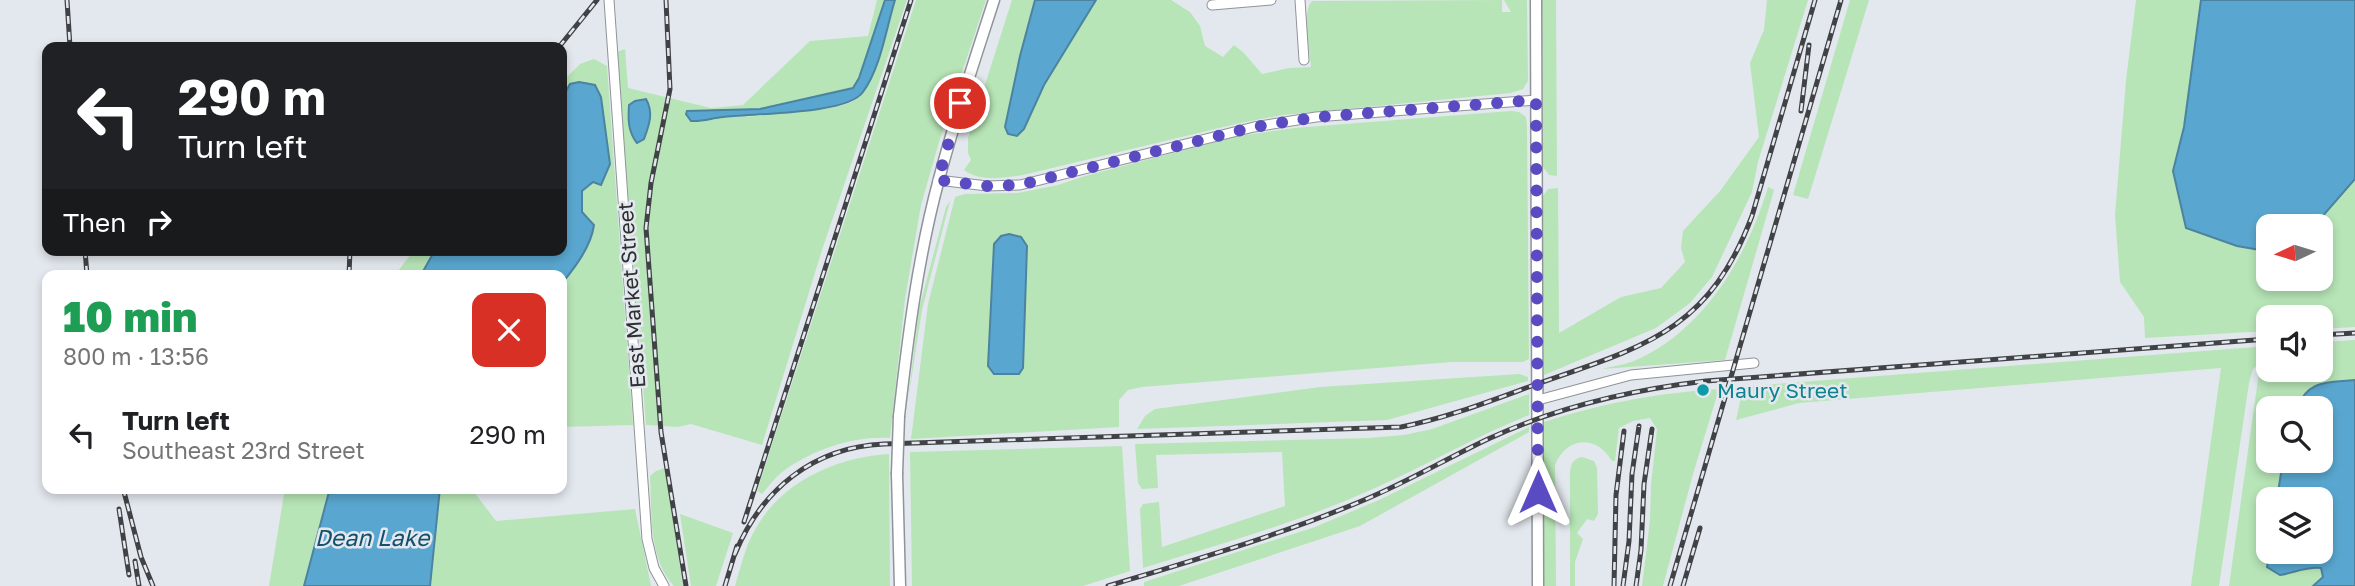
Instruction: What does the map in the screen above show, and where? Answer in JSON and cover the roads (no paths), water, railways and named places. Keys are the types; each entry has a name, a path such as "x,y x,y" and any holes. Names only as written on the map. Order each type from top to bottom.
{"main road":[{"path":"900,586 897,474 899,416 916,282 938,180 960,103 995,0"},
{"path":"1536,0 1538,586"}],"street":[{"name":"East Market Street","path":"609,0 647,539 650,558 664,586"},
{"path":"1212,5 1271,0"},
{"path":"1300,0 1304,60"},
{"path":"938,180 987,186 1020,185 1254,127 1317,117 1536,100"},
{"path":"1538,400 1631,375 1754,363"}],"water":[{"path":"885,0 895,0 879,60 863,92 854,100 798,112 699,121 691,121 686,114 687,111 760,109 853,88 859,78"},
{"path":"1035,0 1096,0 1044,85 1024,129 1017,136 1008,134 1005,127"},
{"path":"2201,0 2355,0 2355,179 2324,214 2256,214 2256,249 2237,246 2186,228 2173,171 2184,127"},
{"path":"579,82 595,85 601,97 610,164 601,185 593,182 582,191 582,212 594,225 586,248 567,277 567,270 424,270 432,256 567,256 567,89 570,84"},
{"path":"646,99 650,109 649,124 644,139 637,143 629,125 629,105"},
{"path":"1009,234 1021,237 1027,246 1023,368 1019,374 994,374 988,366 994,244 1001,236"},
{"path":"2355,380 2355,586 2313,586 2323,577 2321,568 2280,575 2267,567 2268,564 2333,564 2333,487 2279,487 2281,473 2333,473 2333,396 2304,396 2313,387"},
{"name":"Dean Lake","path":"328,494 439,494 430,586 304,586"}],"railway":[{"path":"67,0 70,42"},
{"path":"563,42 597,0"},
{"path":"666,0 670,89 651,183 646,228 661,432 686,586"},
{"path":"744,522 911,0"},
{"path":"735,554 759,510 793,476 834,453 858,447 1401,427 1468,409 1639,346 1692,311 1715,286 1734,255 1752,216 1815,0"},
{"path":"1670,586 1841,0"},
{"path":"1801,111 1809,45"},
{"path":"85,256 87,270"},
{"path":"349,270 350,256"},
{"path":"2333,334 2355,333"},
{"path":"1108,586 1333,513 1380,493 1488,439 1540,418 1594,401 1706,381 2256,340"},
{"path":"1623,586 1629,541 1632,474 1639,426"},
{"path":"1636,586 1641,550 1644,484 1652,429"},
{"path":"1614,586 1616,495 1624,431"},
{"path":"125,494 141,557 153,586"},
{"path":"119,509 129,575"},
{"path":"1683,586 1700,528"},
{"path":"725,586 737,546"},
{"path":"135,561 139,586"}],"place":[{"name":"Maury Street","path":"1703,390"}]}
